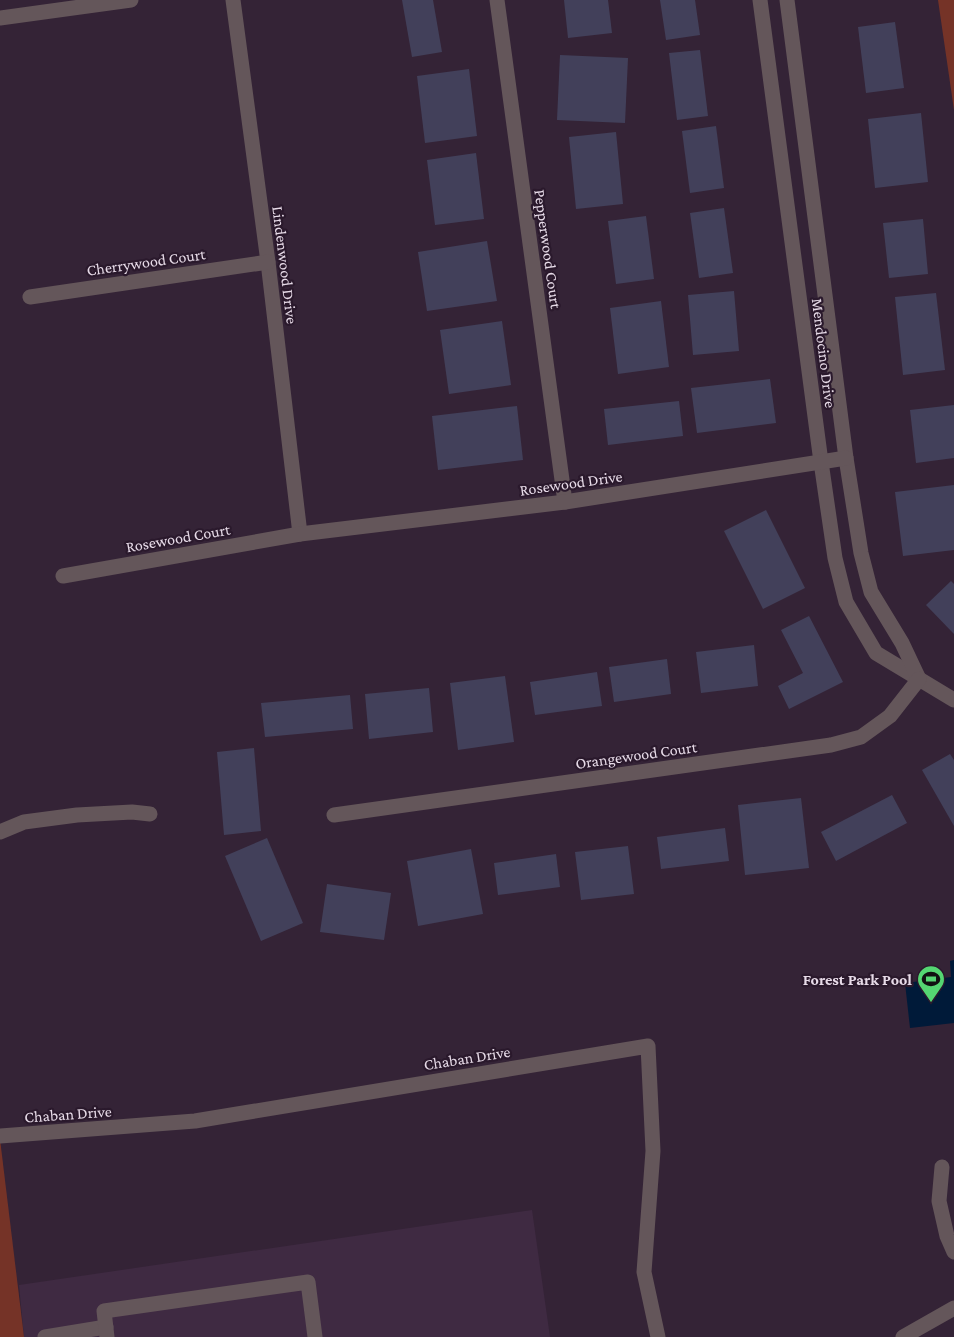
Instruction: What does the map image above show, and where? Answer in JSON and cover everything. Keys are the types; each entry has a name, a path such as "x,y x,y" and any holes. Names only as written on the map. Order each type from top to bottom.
{"street":[{"path":"0,18 131,0"},
{"name":"Lindenwood Drive","path":"233,0 268,262 300,534"},
{"name":"Pepperwood Court","path":"497,0 565,502"},
{"name":"Mendocino Drive","path":"760,0 821,462 835,558 846,602 876,653 954,700"},
{"name":"Mendocino Drive","path":"787,0 846,458 861,553 871,592 902,643 919,678"},
{"name":"Cherrywood Court","path":"30,296 268,262"},
{"name":"Rosewood Drive","path":"300,534 565,502 846,458"},
{"name":"Rosewood Court","path":"63,576 300,534"},
{"name":"Orangewood Court","path":"334,815 831,745 861,737 890,716 919,678"},
{"path":"0,832 24,822 77,815 132,812 150,814"},
{"name":"Chaban Drive","path":"0,1136 195,1121 648,1046 653,1150 644,1272 658,1337"},
{"path":"942,1167 939,1201 947,1236 954,1252"},
{"path":"45,1337 106,1332 104,1312 308,1282 315,1337"},
{"path":"903,1337 954,1308"}],"shaded area":[{"path":"938,0 954,0 954,110"},
{"path":"0,1139 24,1337 0,1337"},
{"path":"532,1210 550,1337 24,1337 19,1285"}],"water":[{"name":"Forest Park Pool","path":"954,960 954,1023 910,1028 905,983 951,977 950,961"}],"building":[{"path":"402,0 433,0 442,52 412,57"},
{"path":"564,0 608,0 612,33 568,38"},
{"path":"660,0 695,0 700,35 666,40"},
{"path":"895,22 904,88 866,93 858,27"},
{"path":"700,50 708,116 677,120 669,53"},
{"path":"560,55 628,58 625,123 557,120"},
{"path":"469,69 477,136 425,143 417,76"},
{"path":"921,113 928,182 875,188 868,119"},
{"path":"716,126 724,188 690,193 682,131"},
{"path":"616,132 623,204 576,209 569,137"},
{"path":"476,153 484,219 435,225 427,160"},
{"path":"724,208 733,273 699,278 690,213"},
{"path":"646,216 654,279 616,284 608,221"},
{"path":"923,219 928,274 889,278 883,223"},
{"path":"487,241 497,301 427,311 418,252"},
{"path":"734,291 739,351 693,355 688,295"},
{"path":"936,293 945,370 903,375 895,297"},
{"path":"661,301 669,367 618,374 610,308"},
{"path":"502,321 511,385 449,394 440,330"},
{"path":"770,379 776,423 697,433 691,388"},
{"path":"679,401 683,436 608,445 604,409"},
{"path":"954,405 954,458 916,463 910,410"},
{"path":"517,406 523,460 438,470 432,416"},
{"path":"954,485 954,550 903,556 895,492"},
{"path":"766,510 805,588 763,609 724,531"},
{"path":"951,581 954,584 954,634 926,605"},
{"path":"809,616 843,682 789,709 778,686 803,673 781,630"},
{"path":"754,645 758,686 701,693 696,652"},
{"path":"667,659 671,694 614,702 609,667"},
{"path":"597,672 602,706 535,715 530,682"},
{"path":"505,676 514,742 458,750 450,683"},
{"path":"429,688 433,732 369,739 365,694"},
{"path":"350,695 353,729 265,737 261,703"},
{"path":"254,748 261,831 224,835 217,752"},
{"path":"950,754 954,760 954,826 922,770"},
{"path":"892,795 907,823 836,861 821,832"},
{"path":"801,798 809,868 745,875 738,805"},
{"path":"725,828 729,861 661,869 657,837"},
{"path":"267,838 303,923 261,941 225,856"},
{"path":"628,846 634,894 581,900 575,852"},
{"path":"471,849 483,914 418,926 407,861"},
{"path":"556,854 560,887 498,895 494,863"},
{"path":"327,884 391,893 384,940 320,932"}],"place":[{"name":"Forest Park Pool","path":"931,1003"}]}
